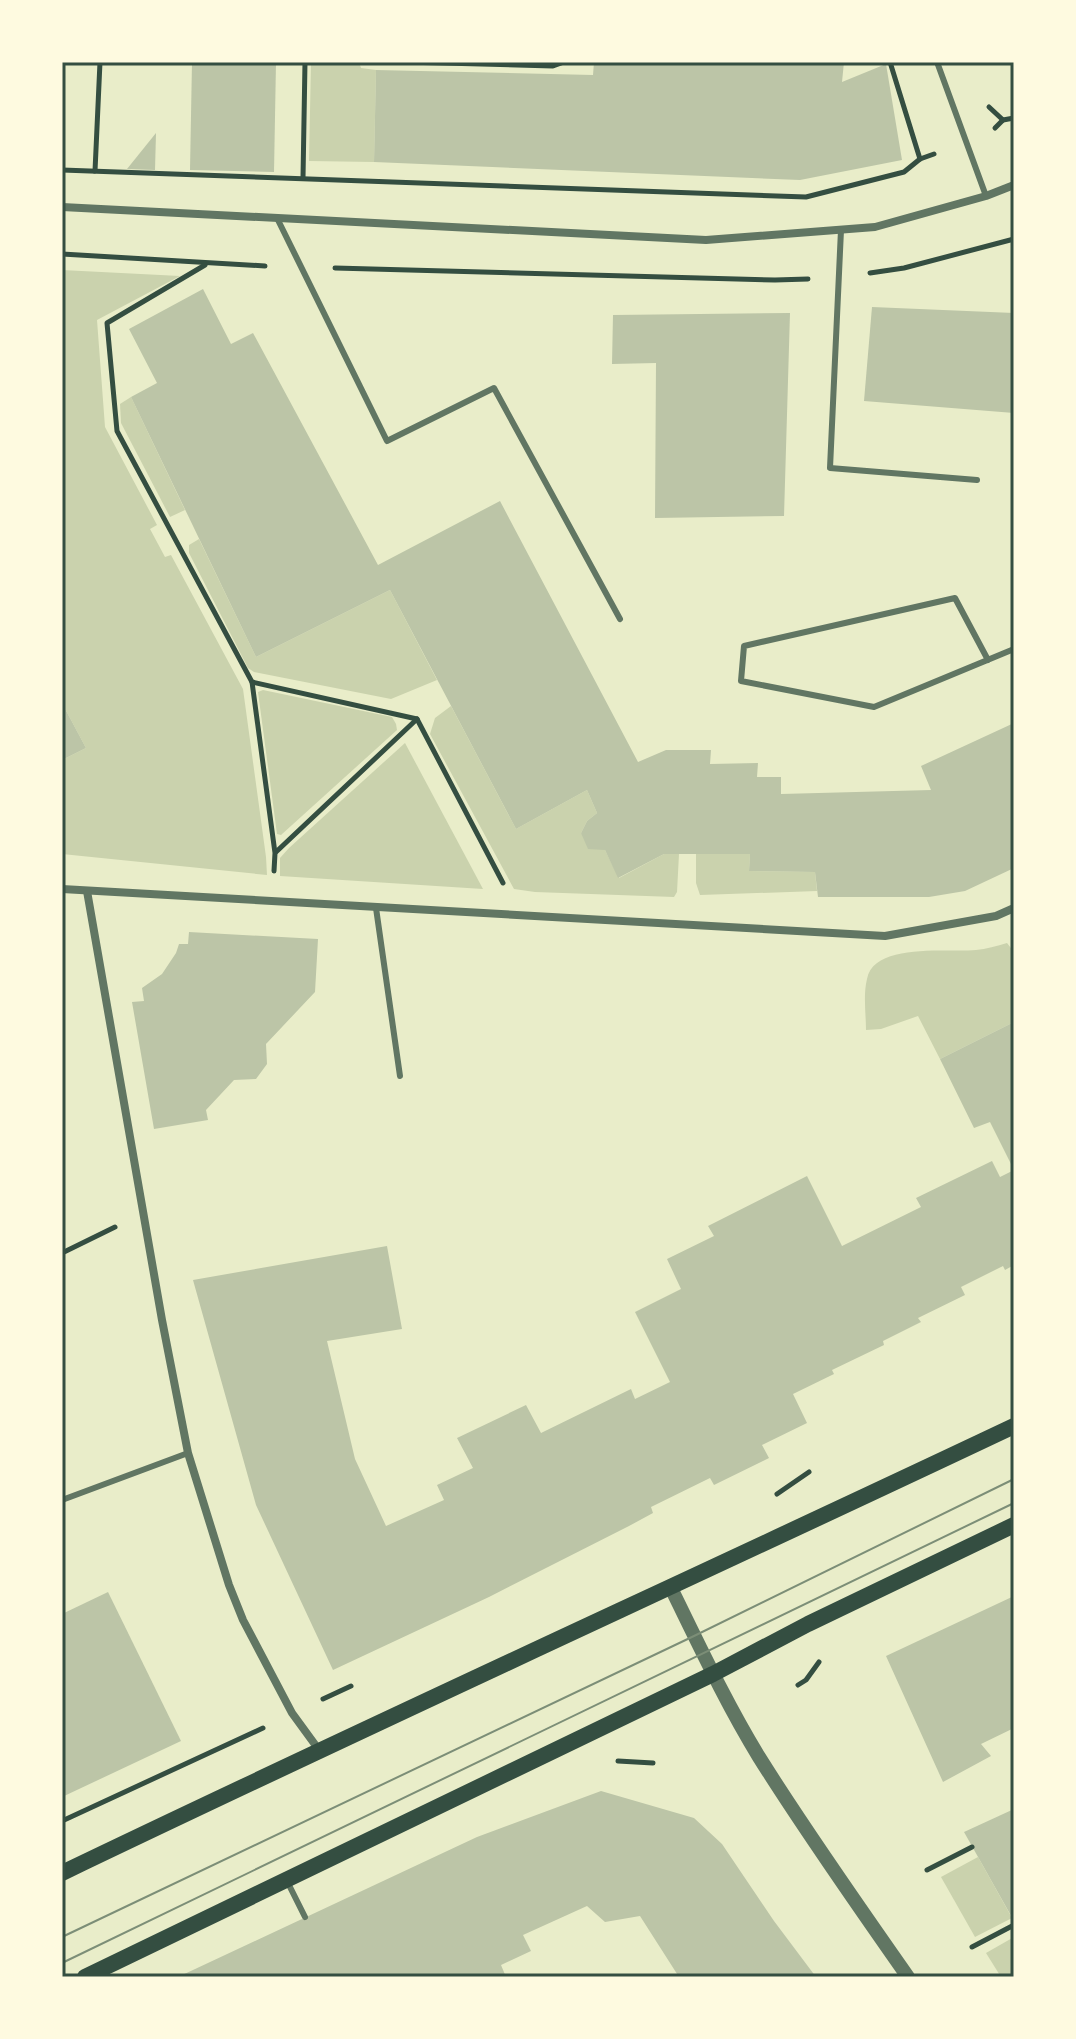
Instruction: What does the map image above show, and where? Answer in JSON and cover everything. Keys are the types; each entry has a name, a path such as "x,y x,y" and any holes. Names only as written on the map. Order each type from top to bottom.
{"main road":[{"path":"62,1873 1014,1426"},
{"path":"85,1977 1014,1525"}],"street":[{"path":"62,207 706,240 875,227 986,196 1014,185"},
{"path":"62,889 885,936 996,916 1014,908"},
{"path":"87,891 188,1453 243,1620 292,1713 319,1750"},
{"path":"671,1588 759,1758 908,1977"}],"lane":[{"path":"937,62 986,196"},
{"path":"277,218 387,441 494,388 620,619"},
{"path":"841,230 830,468 977,480"},
{"path":"988,660 955,598 744,646 741,681 874,707 988,660 1014,649"},
{"path":"376,908 400,1076"},
{"path":"62,1500 188,1453"},
{"path":"287,1879 305,1917"}],"path":[{"path":"95,171 100,62"},
{"path":"303,178 305,62"},
{"path":"404,62 564,62"},
{"path":"890,62 920,159"},
{"path":"995,128 1003,120 1014,118"},
{"path":"62,170 806,197 904,172 920,159 934,154"},
{"path":"62,254 206,264 775,280 839,278 904,268 1014,239"},
{"path":"206,264 107,323 117,431 252,682 275,853 274,901"},
{"path":"252,682 417,719 520,916"},
{"path":"275,853 417,719"},
{"path":"62,1253 143,1213"},
{"path":"798,1685 806,1680"},
{"path":"62,1821 351,1686"},
{"path":"927,1870 972,1847"},
{"path":"972,1947 1014,1925"}],"green space":[{"path":"311,62 359,62 361,68 376,70 374,162 309,161"},
{"path":"62,270 180,276 97,320 105,427 157,525 150,529 165,557 171,555 243,689 267,875 62,854 62,760 86,748 62,703"},
{"path":"131,397 185,510 170,517 121,423 120,404"},
{"path":"199,539 256,657 390,590 437,680 391,699 254,672 248,668 189,553 189,545"},
{"path":"263,690 392,717 397,730 281,835 277,834 258,692"},
{"path":"451,706 516,829 587,790 597,813 587,821 581,833 605,850 619,878 664,854 679,854 677,892 674,897 514,889 430,734 435,718"},
{"path":"405,743 483,889 280,876 280,858 289,848"},
{"path":"696,854 750,854 749,871 815,872 817,891 700,895 696,883"},
{"path":"1007,943 1014,952 1014,1022 940,1059 918,1016 881,1029 866,1030 867,979 873,967 883,959 897,954 976,950"},
{"path":"978,1857 1012,1918 975,1937 941,1877"},
{"path":"1014,1937 1014,1977 1001,1977 986,1953"}],"building":[{"path":"192,62 276,62 274,172 190,170"},
{"path":"594,62 844,62 842,82 886,64 902,160 800,180 374,162 376,70 593,75"},
{"path":"156,133 155,170 127,169"},
{"path":"203,289 231,344 253,333 378,565 500,501 638,762 666,750 711,750 710,764 758,763 757,777 781,777 781,794 931,790 921,766 1014,723 1014,868 965,891 929,897 818,897 815,872 749,871 750,854 664,854 618,878 605,850 588,849 581,833 587,821 597,813 587,790 516,829 390,590 256,657 131,397 157,383 129,329"},
{"path":"872,307 1014,313 1014,413 864,401"},
{"path":"790,313 784,516 655,518 656,363 612,364 613,315"},
{"path":"62,703 86,748 62,760"},
{"path":"189,932 318,939 315,992 266,1044 267,1064 256,1079 234,1080 206,1110 208,1120 154,1129 132,1002 144,1001 142,988 162,974 179,944 188,944"},
{"path":"1014,1022 1014,1170 990,1122 974,1128 940,1059"},
{"path":"992,1161 1000,1177 1014,1170 1014,1265 1005,1270 1003,1266 961,1287 965,1295 918,1318 921,1322 883,1341 884,1345 832,1370 834,1374 793,1394 807,1423 762,1445 769,1458 714,1485 710,1478 651,1507 653,1513 629,1526 489,1597 333,1670 256,1505 193,1280 387,1246 402,1329 327,1341 355,1459 386,1526 444,1500 437,1485 473,1468 457,1438 526,1405 541,1433 631,1389 635,1399 670,1382 635,1312 681,1289 667,1259 714,1236 708,1226 807,1176 842,1246 921,1207 916,1198"},
{"path":"108,1592 181,1741 62,1797 62,1614"},
{"path":"1014,1596 1014,1728 981,1744 991,1756 943,1782 886,1656"},
{"path":"601,1791 694,1818 722,1844 816,1977 679,1977 640,1916 605,1922 587,1906 523,1935 531,1951 501,1965 506,1977 178,1977 477,1837"},
{"path":"1014,1809 1014,1921 964,1832"}],"tram line":[{"path":"62,1937 694,1636 1014,1479"},
{"path":"62,1963 1014,1503"}]}
